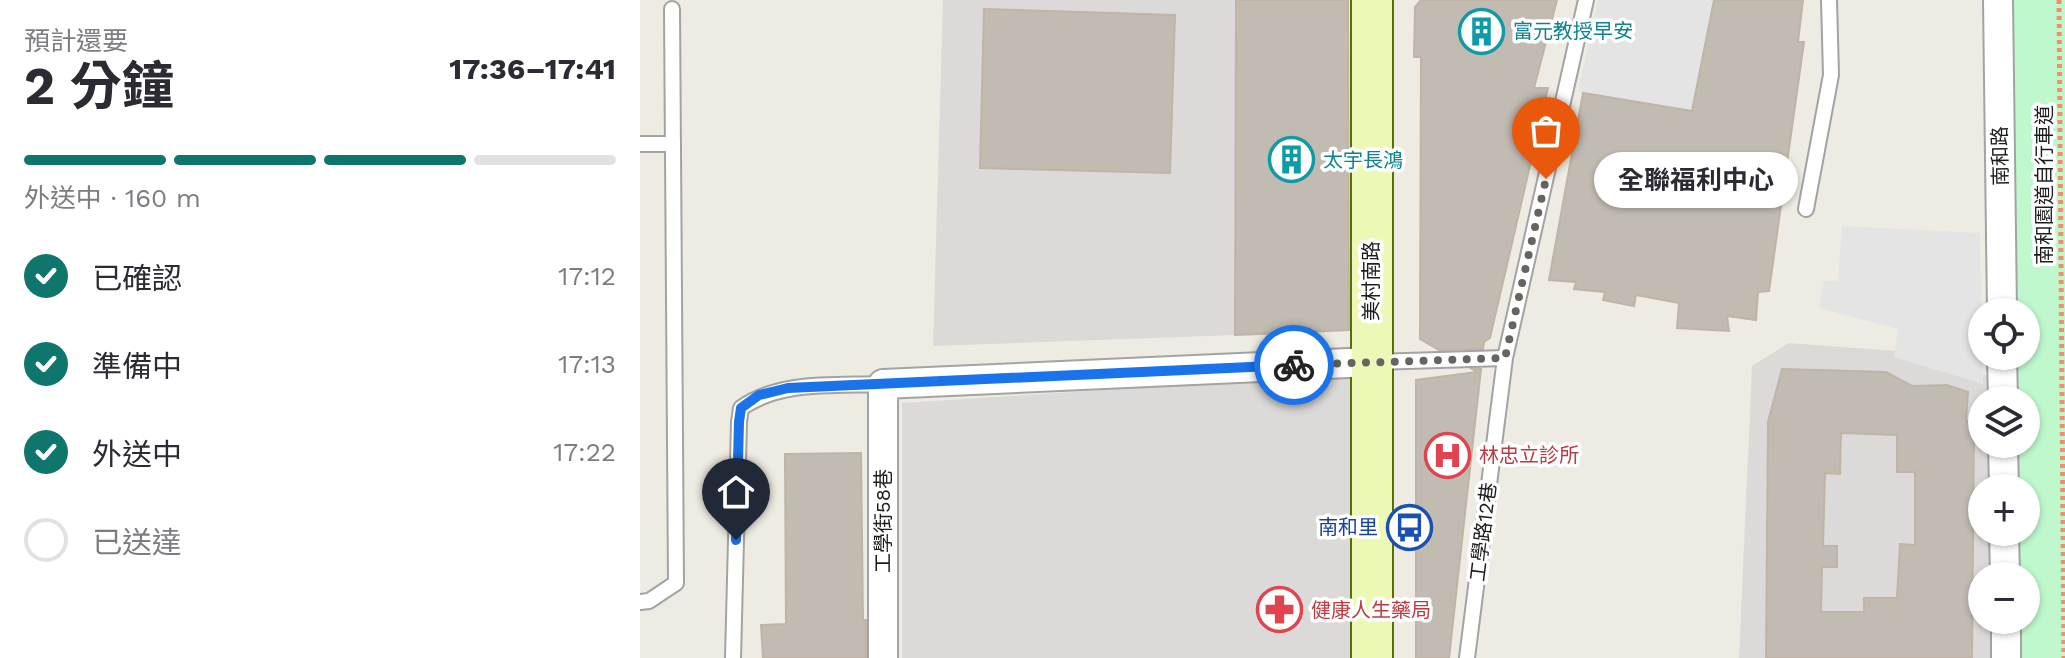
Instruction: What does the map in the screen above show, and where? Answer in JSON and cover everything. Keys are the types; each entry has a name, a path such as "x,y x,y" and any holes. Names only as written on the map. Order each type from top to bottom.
{"street":[{"name":"美村南路","path":"1372,0 1372,658"},
{"name":"南和路","path":"1998,0 2002,298"},
{"path":"883,384 1371,362"},
{"name":"工學街58巷","path":"883,384 883,658"},
{"path":"2006,634 2006,658"}],"lane":[{"name":"工學路12巷","path":"1467,658 1505,358 1586,0"},
{"path":"1806,209 1831,75 1829,0"},
{"path":"640,602 649,601 676,583 672,9"},
{"path":"640,144 673,144"},
{"path":"1371,362 1505,358"},
{"path":"733,658 741,408 759,395 788,388 883,384"}],"path":[{"name":"南和園道自行車道","path":"2059,0 2064,658"}],"shaded area":[{"path":"943,0 1236,0 1235,335 933,346"},
{"path":"1598,0 1714,0 1692,110 1578,92"},
{"path":"1842,226 1980,233 1981,298 1968,298 1968,370 1983,370 1983,384 1894,357 1898,329 1819,308 1824,281 1838,281"},
{"path":"1789,343 1910,352 1932,369 1994,376 1994,386 1968,386 1968,458 1994,458 1994,474 1968,474 1968,546 1994,546 1994,562 1968,562 1968,634 1994,634 1994,658 1739,658 1752,366"},
{"path":"1351,374 1350,658 902,658 902,403"}],"green space":[{"path":"2002,0 2065,0 2065,658 1996,658 1996,634 2040,634 2040,562 1996,562 1997,546 2040,546 2040,474 1997,474 1998,458 2040,458 2040,386 1998,386 1999,370 2040,370 2040,298 1999,298"}],"building":[{"path":"1236,0 1348,0 1349,330 1235,335"},
{"path":"1421,0 1557,0 1534,88 1548,88 1490,338 1484,342 1483,349 1439,350 1420,339 1421,57 1414,57 1415,7"},
{"path":"1714,0 1803,0 1798,42 1804,42 1769,291 1758,292 1756,320 1727,316 1729,331 1677,328 1679,303 1636,295 1634,306 1603,300 1605,292 1574,289 1576,282 1549,280 1583,93 1692,111"},
{"path":"984,9 1175,15 1170,173 980,168"},
{"path":"1472,369 1481,369 1449,658 1416,658 1416,380 1477,372"},
{"path":"1782,369 1886,372 1912,386 1947,385 1968,392 1968,458 1974,458 1974,474 1968,474 1968,546 1973,546 1973,562 1968,562 1968,634 1972,634 1972,658 1766,658 1768,422","holes":["1841,433 1897,435 1897,472 1915,472 1915,545 1900,544 1897,598 1864,598 1864,612 1821,612 1822,567 1837,567 1837,546 1823,546 1825,473 1840,474"]},
{"path":"861,453 866,658 763,658 761,625 786,624 785,454"}],"way so far":[{"path":"1294,365 1505,358 1546,179"}],"place":[{"name":"富元教授早安","path":"1482,31"},
{"name":"太宇長鴻","path":"1292,160"},
{"name":"全聯福利中心","path":"1546,179"},
{"name":"林忠立診所","path":"1448,455"},
{"name":"南和里","path":"1409,527"},
{"name":"健康人生藥局","path":"1280,610"}],"route":[{"path":"736,540 741,408 759,395 788,388 1294,365"}]}
